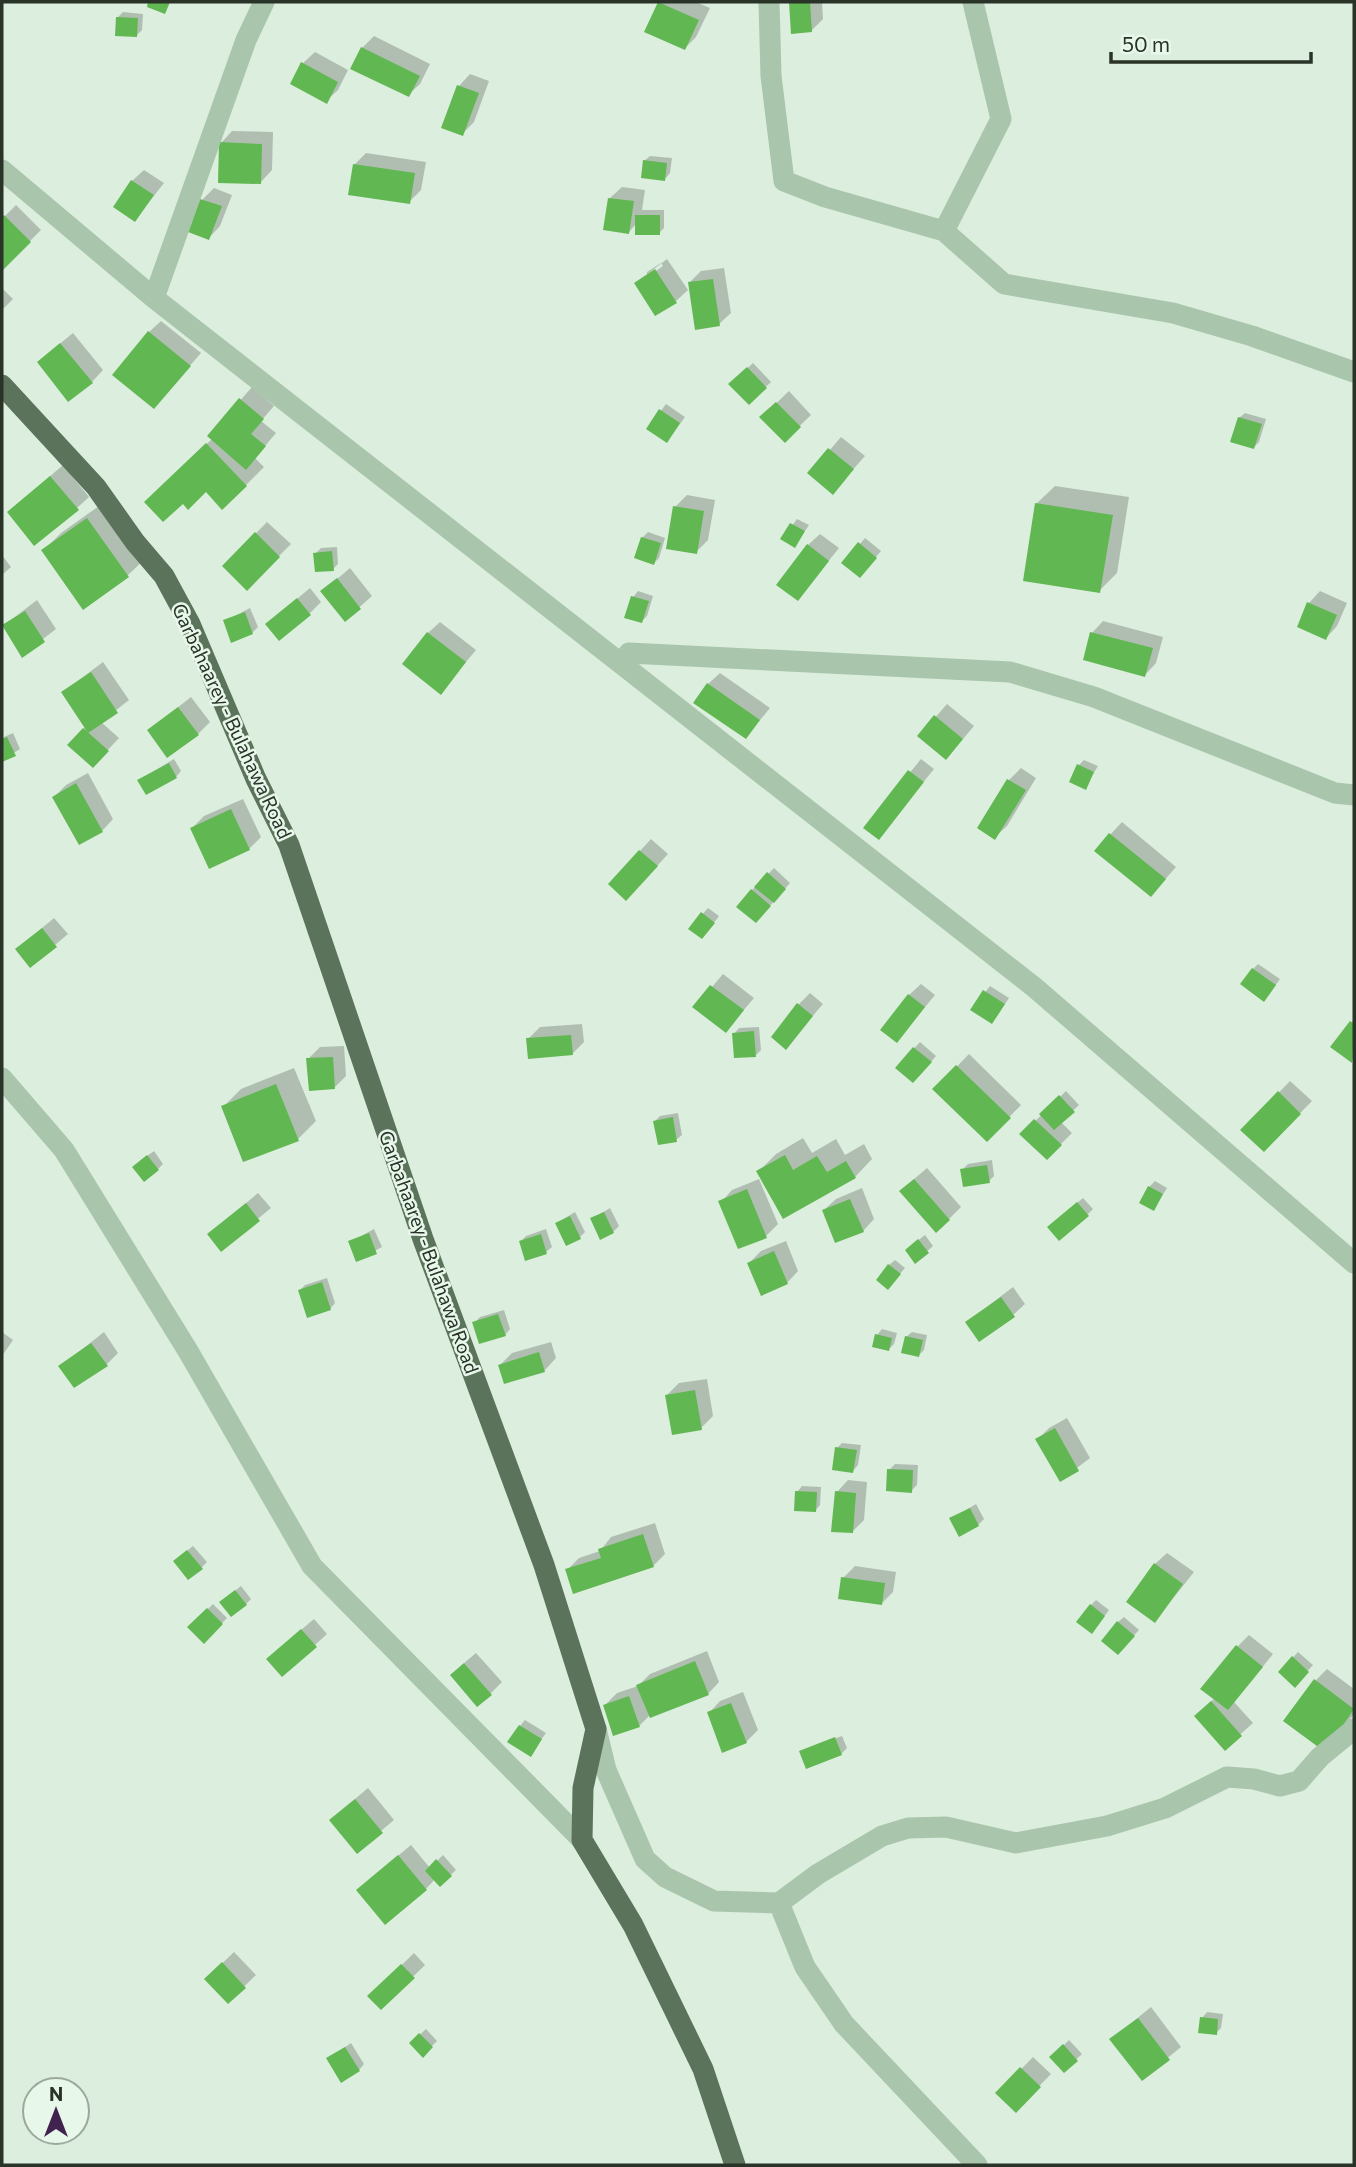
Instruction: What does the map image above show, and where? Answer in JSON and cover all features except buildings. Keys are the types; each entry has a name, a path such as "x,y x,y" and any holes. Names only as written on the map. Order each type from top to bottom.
{"main road":[{"name":"Garbahaarey - Bulahawa Road","path":"2,386 96,487 135,542 164,576 201,648 256,779 289,845 423,1239 544,1566 596,1729"},
{"path":"596,1729 583,1788 582,1840 633,1925 704,2069 735,2165"}],"street":[{"path":"154,298 246,40 264,2"},
{"path":"769,2 771,76 784,181 838,201 944,231 1004,284 1173,313 1252,336 1354,372"},
{"path":"944,231 1001,119 973,2"},
{"path":"2,170 154,298 1034,987 1354,1263"},
{"path":"622,662 629,653 1010,672 1094,697 1335,793 1354,795"},
{"path":"2,1078 64,1150 188,1351 312,1566 582,1840"},
{"path":"596,1729 606,1770 645,1859 665,1877 714,1901 779,1903 818,1874 882,1836 908,1828 946,1827 1016,1843 1107,1826 1166,1808 1227,1777 1254,1779 1280,1786 1299,1781 1320,1757 1354,1729"},
{"path":"779,1903 805,1967 844,2024 977,2165"}]}
